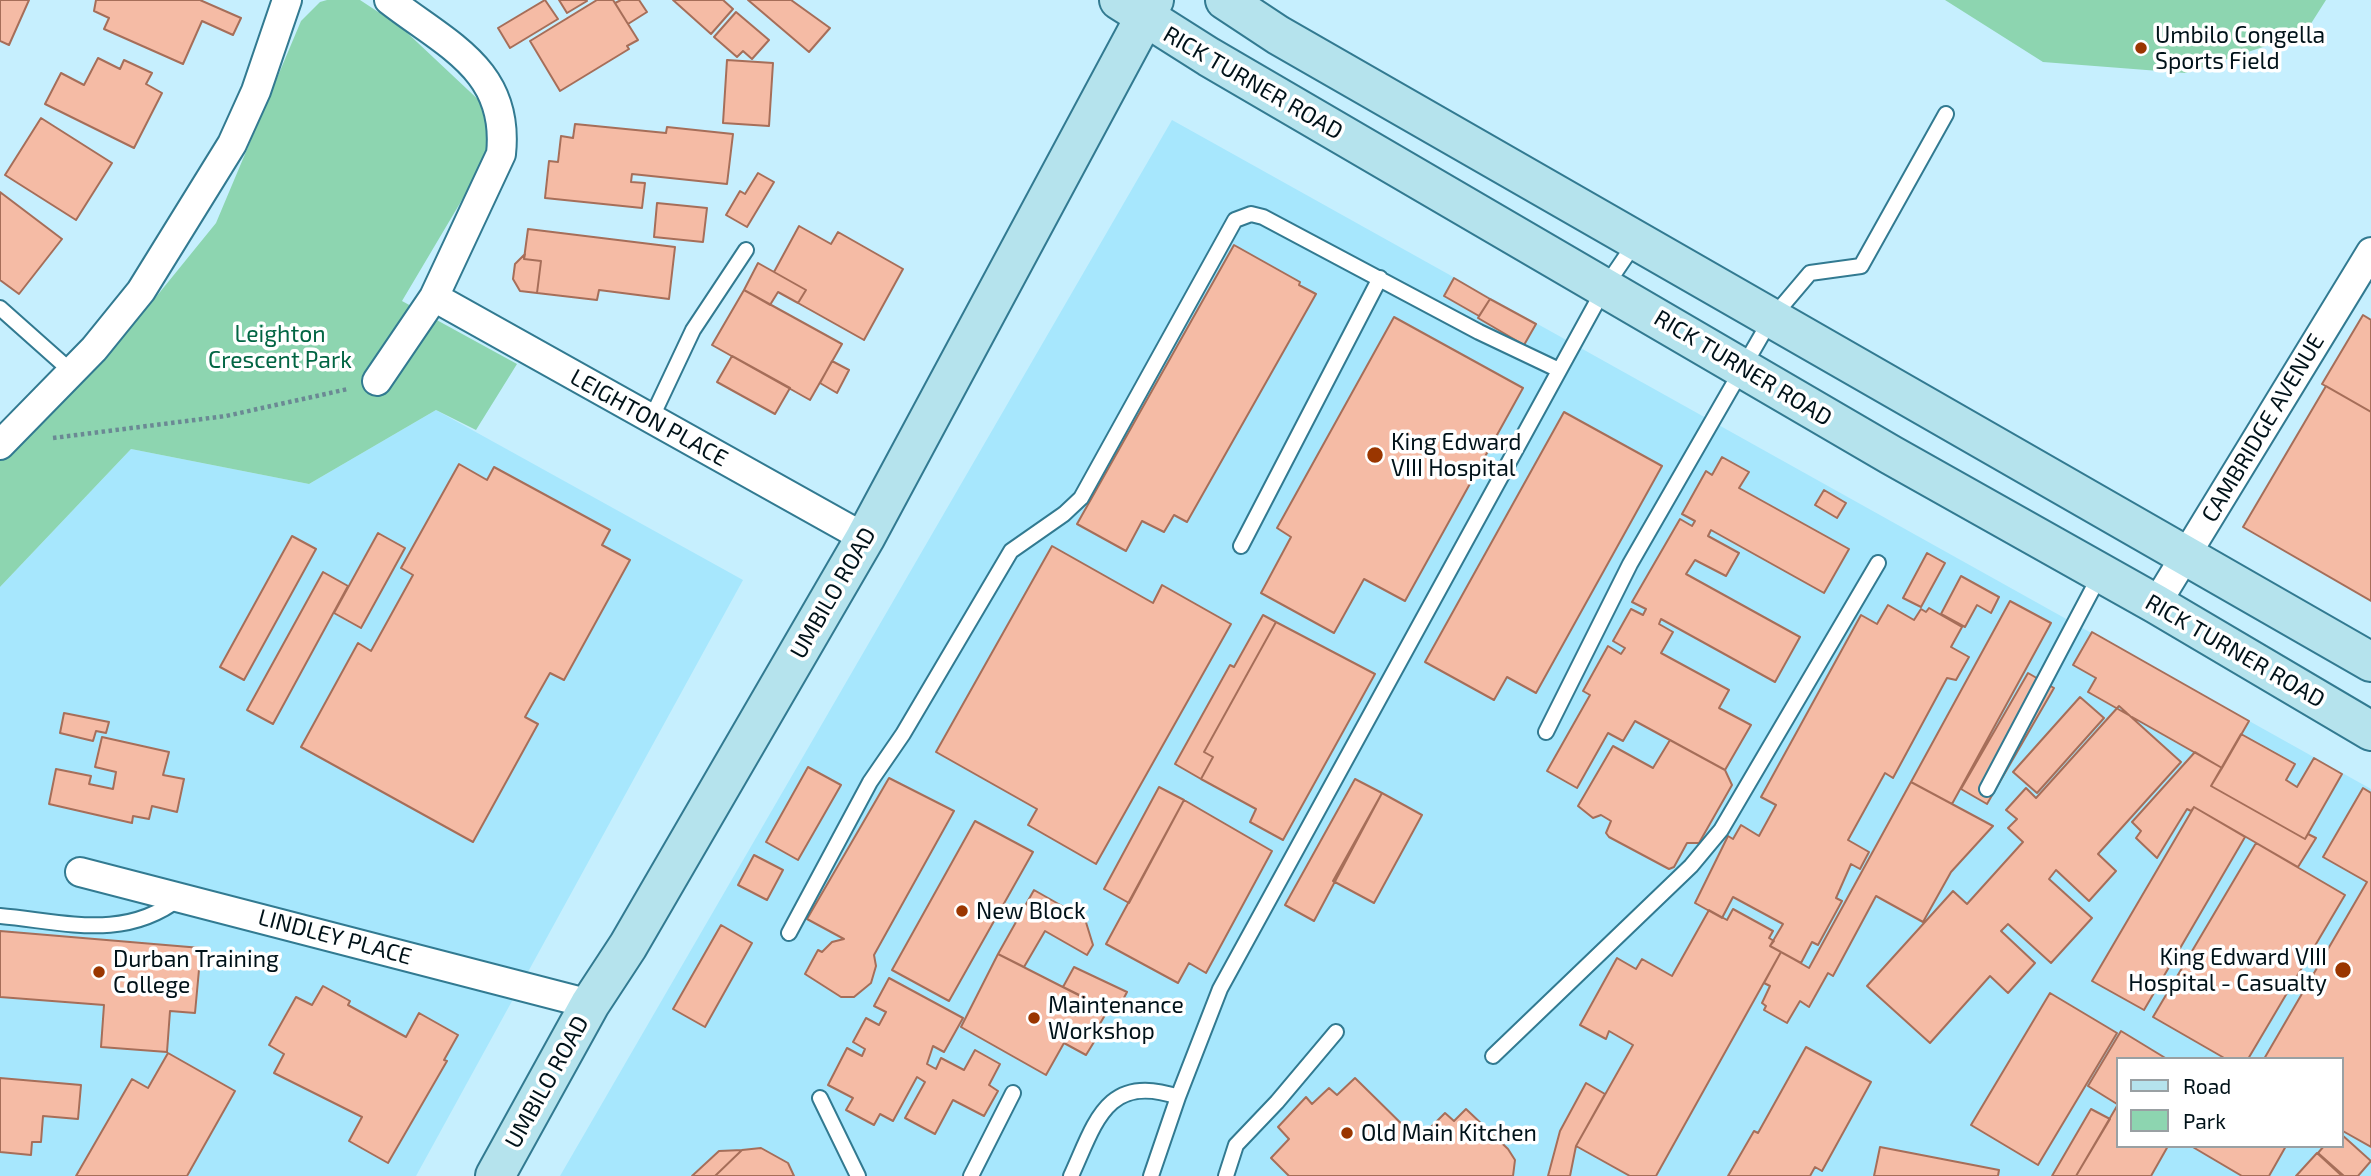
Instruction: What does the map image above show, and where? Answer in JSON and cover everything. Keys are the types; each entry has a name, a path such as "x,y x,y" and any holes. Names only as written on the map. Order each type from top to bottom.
{"main road":[{"path":"1225,0 1278,35 1636,242 2371,662"},
{"name":"RICK TURNER ROAD","path":"1139,6 1605,287 2371,731"},
{"name":"UMBILO ROAD","path":"495,1176 590,1004 628,946 865,538 1139,6"}],"street":[{"path":"0,445 72,372 141,291 232,144 256,91 287,0"},
{"path":"377,381 434,297 502,154 503,119 497,99 473,65 389,0"},
{"name":"CAMBRIDGE AVENUE","path":"2156,604 2371,252"},
{"name":"LEIGHTON PLACE","path":"434,297 865,538"},
{"name":"LINDLEY PLACE","path":"80,872 590,1004"}],"lane":[{"path":"1546,732 1630,564 1771,319 1810,273 1861,266 1946,114"},
{"path":"789,933 870,782 903,734 1011,551 1065,514 1081,498 1235,219 1251,214 1263,216 1479,332 1559,370"},
{"path":"1151,1176 1220,989 1605,287 1636,242"},
{"path":"651,419 693,330 746,250"},
{"path":"1241,546 1380,278"},
{"path":"0,308 72,372"},
{"path":"1493,1056 1691,866 1721,830 1878,563"},
{"path":"1987,789 2100,573"},
{"path":"0,916 122,926 161,913 181,897"},
{"path":"1228,1174 1236,1144 1277,1102 1336,1032"},
{"path":"1071,1176 1101,1110 1115,1100 1146,1090 1178,1097"},
{"path":"971,1176 1013,1093"},
{"path":"820,1098 858,1176"}],"path":[{"path":"0,445 226,416 325,396 377,381"}],"shaded area":[{"name":"King Edward VIII Hospital","path":"1172,120 2371,789 2371,1176 560,1176"},
{"path":"436,410 743,580 416,1176 0,1176 0,587 131,449 309,484"}],"green space":[{"name":"Leighton Crescent Park","path":"360,0 401,27 484,105 491,129 488,156 402,301 517,364 476,430 436,410 309,484 131,449 0,587 0,457 26,437 104,361 216,223 301,21 320,2"},
{"name":"Umbilo Congella Sports Field","path":"1945,0 2326,0 2305,33 2185,73 2043,62"}],"building":[{"path":"0,0 29,0 9,45 0,41"},
{"path":"96,0 200,0 241,18 233,35 202,21 183,64 104,29 109,18 94,11"},
{"path":"545,0 558,19 510,48 498,28"},
{"path":"559,0 586,0 587,1 567,13"},
{"path":"597,0 613,0 638,40 627,46 629,49 560,91 530,41"},
{"path":"621,0 639,0 647,12 628,24 615,3"},
{"path":"673,0 723,0 733,9 711,34"},
{"path":"748,0 791,0 830,28 809,52"},
{"path":"736,12 769,40 752,59 743,51 737,57 714,37"},
{"path":"98,58 120,69 124,60 152,73 146,84 162,93 134,148 45,104 61,73 84,85"},
{"path":"727,60 773,63 769,126 723,123"},
{"path":"41,118 112,163 76,220 5,175"},
{"path":"575,124 666,133 667,127 733,134 727,184 632,174 631,182 645,183 642,208 545,198 549,161 558,162 561,136 573,138"},
{"path":"758,173 774,182 747,227 726,215 740,191 745,194"},
{"path":"0,192 62,239 19,294 0,280"},
{"path":"657,203 707,208 703,242 654,237"},
{"path":"799,226 831,244 838,232 903,269 864,340 798,303 806,290 774,272"},
{"path":"528,229 675,247 669,299 599,290 597,300 537,293 541,261 524,259"},
{"path":"1234,245 1316,294 1187,522 1174,515 1164,532 1142,521 1126,551 1077,524"},
{"path":"525,254 524,259 541,261 537,293 520,291 513,279 515,264"},
{"path":"758,263 806,290 798,303 778,292 770,305 744,290"},
{"path":"1454,278 1490,299 1479,316 1444,296"},
{"path":"744,290 842,344 810,400 712,345"},
{"path":"1490,299 1536,324 1524,345 1478,318"},
{"path":"2363,315 2371,320 2371,412 2322,384"},
{"path":"1394,317 1523,388 1405,601 1364,579 1334,633 1261,593 1291,537 1277,528"},
{"path":"732,356 790,388 775,414 717,382"},
{"path":"832,361 849,370 837,393 820,383"},
{"path":"2326,386 2371,412 2371,601 2243,527"},
{"path":"1564,412 1662,466 1536,693 1507,677 1494,700 1425,662"},
{"path":"1722,457 1749,472 1739,488 1849,549 1824,593 1711,530 1708,536 1739,553 1726,576 1695,560 1686,574 1800,637 1775,682 1661,619 1659,624 1673,632 1661,653 1729,690 1719,708 1751,725 1725,770 1635,721 1623,741 1608,733 1577,788 1547,771 1590,695 1583,691 1608,646 1621,654 1625,648 1613,641 1631,609 1643,615 1646,609 1632,602 1680,519 1692,526 1695,521 1682,514 1706,471 1712,475"},
{"path":"459,464 487,480 494,467 610,530 602,545 630,560 564,680 550,673 525,717 538,724 473,842 301,747 358,643 371,651 413,575 401,568"},
{"path":"1824,490 1846,503 1837,518 1815,505"},
{"path":"378,533 405,548 361,628 334,613"},
{"path":"292,536 316,549 244,680 220,667"},
{"path":"1052,546 1153,603 1162,585 1231,624 1096,864 1028,825 1037,809 936,752"},
{"path":"1927,553 1945,563 1921,607 1903,598"},
{"path":"323,572 348,586 273,724 247,710"},
{"path":"1961,576 1999,597 1991,613 1977,605 1965,627 1941,614"},
{"path":"2010,601 2051,623 1952,804 1911,782"},
{"path":"1888,605 1914,620 1921,609 1926,612 1929,608 1962,627 1951,647 1969,657 1956,680 1947,678 1893,778 1885,773 1848,840 1869,852 1860,869 1851,864 1836,898 1842,901 1818,945 1812,942 1801,963 1770,946 1783,924 1733,897 1722,918 1695,903 1728,836 1733,839 1741,825 1759,836 1776,805 1761,797 1861,615 1877,624"},
{"path":"1263,615 1276,622 1204,752 1213,757 1201,779 1175,764 1230,665 1234,667"},
{"path":"1276,622 1375,674 1283,840 1250,822 1256,809 1201,779 1213,757 1204,752"},
{"path":"2092,632 2249,721 2222,768 2088,692 2096,678 2073,665"},
{"path":"2028,673 2054,688 1987,804 1961,789"},
{"path":"2080,697 2104,718 2037,793 2013,772"},
{"path":"2119,706 2181,762 2098,854 2116,871 2089,901 2056,870 2049,879 2092,918 2051,963 2008,924 2001,931 2035,963 2008,993 1990,976 1930,1043 1867,986 1953,891 1967,904 2023,842 2008,828 2017,819 2006,810 2026,788 2036,798"},
{"path":"64,713 109,722 106,733 96,731 93,741 60,733"},
{"path":"2241,734 2295,764 2286,780 2297,787 2314,758 2342,774 2305,839 2211,786"},
{"path":"102,737 169,752 163,775 184,779 177,812 152,806 149,819 133,816 132,823 49,804 56,769 91,776 89,784 113,789 116,772 95,767"},
{"path":"1670,740 1725,770 1732,785 1699,843 1687,843 1674,867 1669,869 1609,837 1606,833 1611,821 1601,815 1593,818 1578,806 1613,746 1653,768"},
{"path":"2195,752 2222,768 2211,786 2305,839 2308,834 2316,838 2298,867 2194,807 2191,811 2187,809 2157,858 2136,838 2141,831 2132,822"},
{"path":"808,767 841,785 798,860 766,842"},
{"path":"889,778 954,811 874,955 876,966 871,983 854,997 841,997 805,974 818,950 822,952 832,942 844,939 807,919"},
{"path":"1355,779 1382,793 1314,921 1285,905"},
{"path":"1911,782 1993,826 1951,872 1923,922 1876,896 1833,976 1828,973 1809,1007 1800,1001 1787,1023 1764,1010 1766,1006 1762,1003 1770,986 1764,983 1781,952 1809,968"},
{"path":"1159,787 1184,800 1129,903 1104,889"},
{"name":"King Edward VIII Hospital - Casualty","path":"2363,788 2371,793 2371,1147 2343,1131 2343,1057 2265,1057 2367,882 2323,857"},
{"path":"1382,793 1422,815 1374,903 1333,881"},
{"path":"1184,800 1272,851 1206,973 1189,963 1178,983 1106,944"},
{"path":"2194,807 2245,837 2144,1010 2092,981"},
{"name":"New Block","path":"975,821 1033,852 949,1001 892,970"},
{"path":"2256,843 2345,895 2249,1057 2223,1057 2153,1017"},
{"path":"754,855 783,870 767,900 738,885"},
{"path":"1034,890 1085,919 1093,945 1087,955 1045,931 1024,967 998,954"},
{"path":"1733,909 1773,931 1769,938 1774,941 1770,946 1781,952 1656,1176 1630,1176 1576,1146 1633,1045 1609,1031 1606,1039 1580,1025 1617,958 1636,969 1642,959 1672,976 1709,910 1727,920"},
{"path":"721,925 752,943 705,1027 673,1009"},
{"name":"Durban Training College","path":"0,931 201,948 195,1013 170,1011 167,1052 101,1047 104,1005 0,997"},
{"name":"Maintenance Workshop","path":"998,954 1108,1010 1098,1027 1102,1029 1086,1055 1064,1043 1046,1075 961,1027"},
{"path":"1074,967 1127,992 1116,1013 1063,987"},
{"path":"889,978 963,1018 944,1052 933,1046 927,1064 936,1069 941,1058 964,1070 975,1050 1000,1064 989,1085 998,1091 984,1116 953,1100 935,1134 905,1118 925,1082 917,1077 893,1121 880,1114 874,1125 846,1110 853,1098 828,1085 847,1048 862,1056 865,1049 853,1042 866,1018 879,1025 886,1012 874,1006"},
{"path":"323,986 350,1001 348,1005 406,1037 419,1013 458,1035 444,1060 447,1061 388,1163 349,1141 362,1117 274,1073 284,1054 269,1045 296,997 312,1005"},
{"path":"2050,993 2117,1033 2038,1165 1971,1125"},
{"path":"2121,1031 2164,1057 2116,1057 2116,1103 2088,1086"},
{"path":"1806,1047 1871,1082 1822,1171 1815,1167 1810,1176 1728,1176 1754,1131 1758,1133"},
{"path":"168,1053 235,1091 187,1176 76,1176 132,1079 148,1088"},
{"path":"0,1078 81,1085 78,1119 43,1116 41,1142 32,1142 31,1155 0,1152"},
{"name":"Old Main Kitchen","path":"1355,1078 1418,1140 1445,1113 1454,1121 1466,1109 1508,1149 1515,1160 1513,1176 1289,1176 1271,1158 1289,1139 1278,1127 1306,1097 1312,1104 1329,1088 1337,1095"},
{"path":"1586,1083 1605,1094 1576,1146 1570,1176 1548,1176 1560,1131"},
{"path":"2116,1108 2116,1148 2167,1148 2151,1176 2076,1176"},
{"path":"2091,1109 2110,1119 2076,1176 2052,1176"},
{"path":"2343,1136 2371,1161 2358,1176 2344,1176 2318,1153 2322,1148 2343,1148"},
{"path":"1880,1147 1999,1170 1998,1176 1874,1176"},
{"path":"761,1148 788,1163 794,1176 715,1176 742,1150"},
{"path":"2194,1148 2285,1148 2269,1176 2242,1176"},
{"path":"742,1150 715,1176 692,1176 719,1151"},
{"path":"2317,1153 2342,1176 2296,1176"}],"place":[{"name":"Umbilo Congella Sports Field","path":"2141,48"},
{"name":"King Edward VIII Hospital","path":"1375,455"},
{"name":"New Block","path":"962,911"},
{"name":"King Edward VIII Hospital - Casualty","path":"2343,970"},
{"name":"Durban Training College","path":"99,972"},
{"name":"Maintenance Workshop","path":"1034,1018"},
{"name":"Old Main Kitchen","path":"1347,1133"}]}
